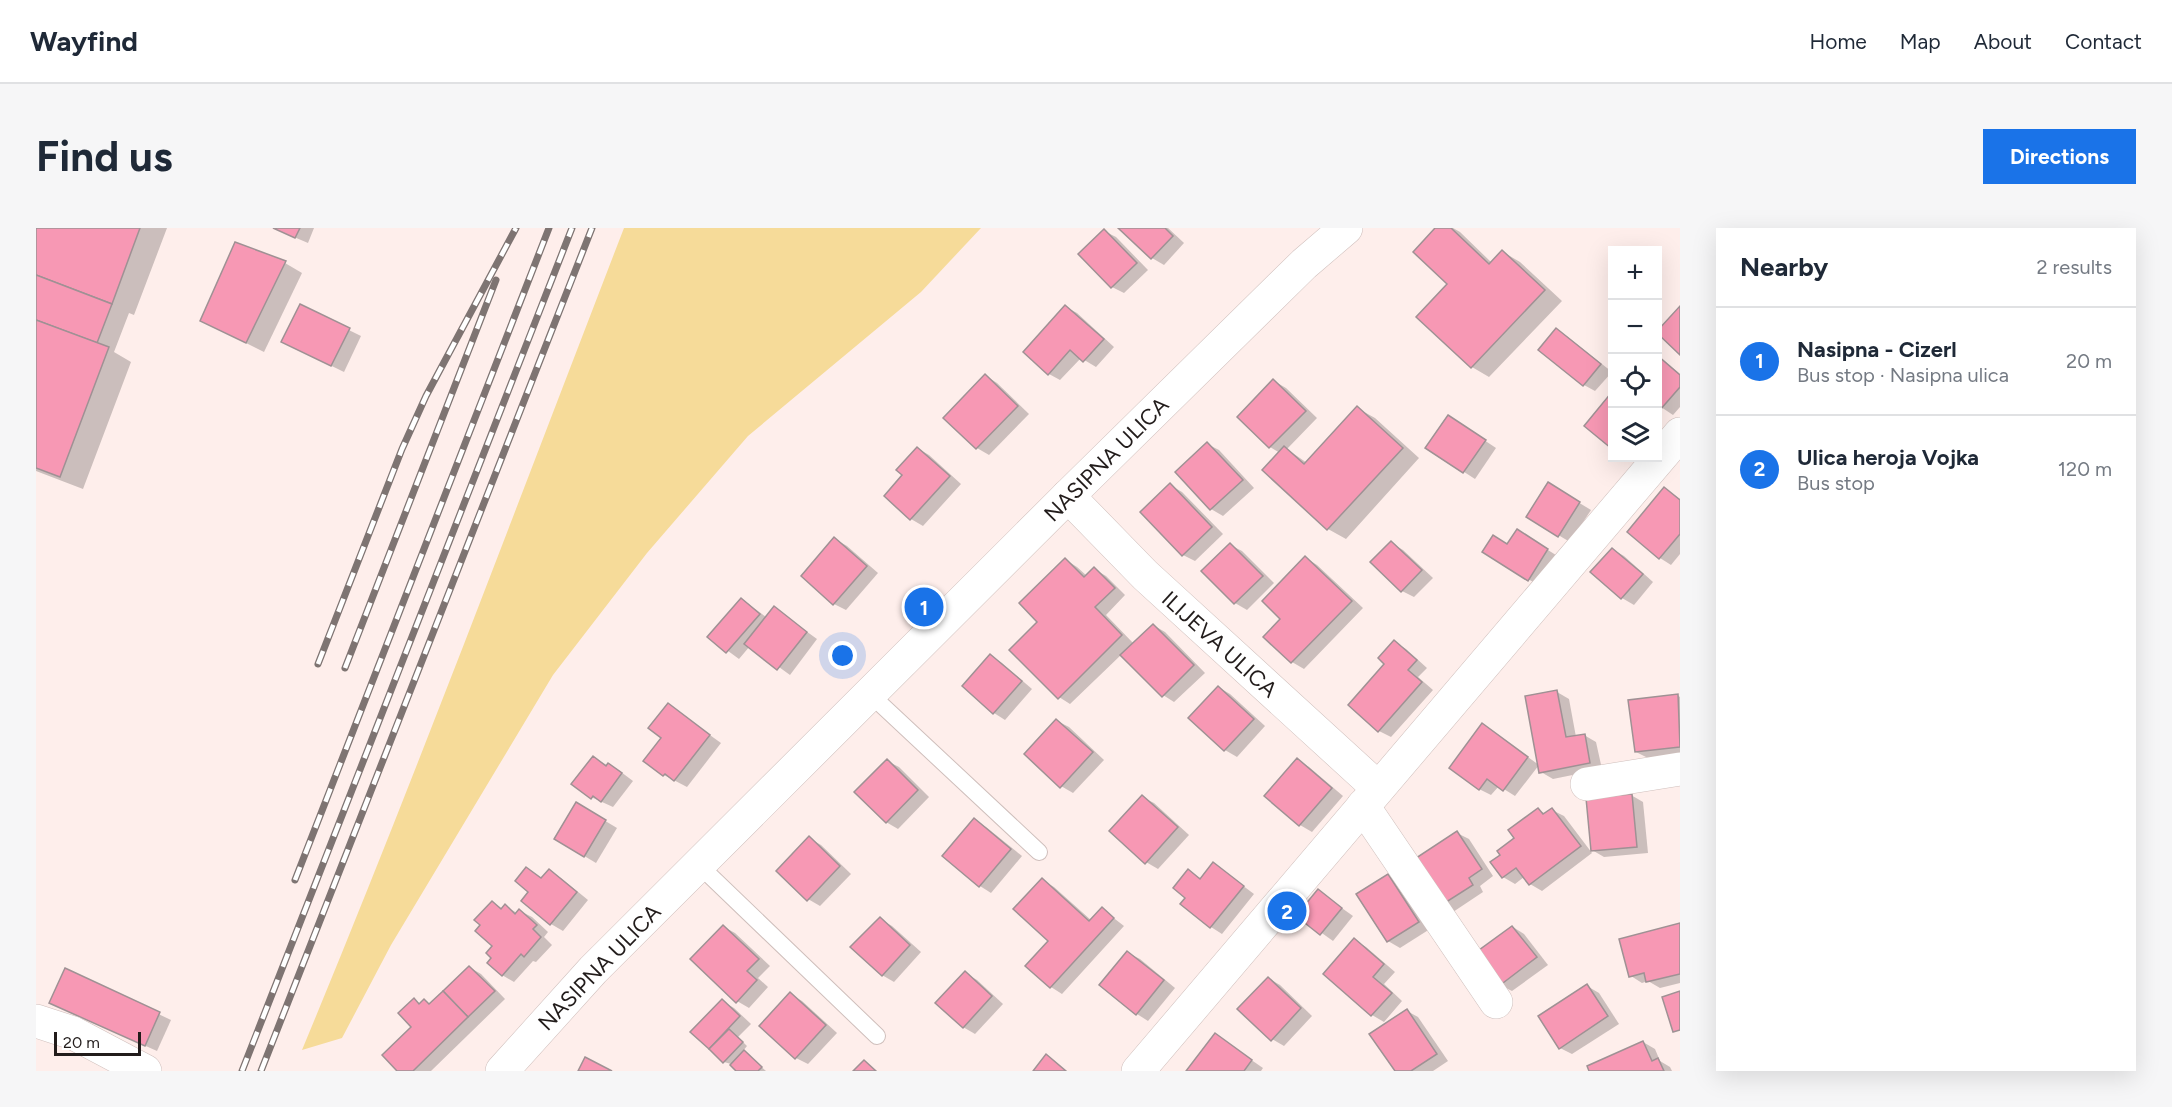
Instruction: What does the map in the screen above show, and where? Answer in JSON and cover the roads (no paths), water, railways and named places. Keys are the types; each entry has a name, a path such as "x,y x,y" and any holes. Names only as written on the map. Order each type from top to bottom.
{"street":[{"name":"NASIPNA ULICA","path":"502,1071 593,970 1068,496 1304,264 1346,228"},
{"path":"1138,1071 1680,434"},
{"name":"ILIJEVA ULICA","path":"1068,496 1370,797 1496,1002"},
{"path":"1587,784 1680,769"},
{"path":"36,1022 73,1033 145,1071"}],"lane":[{"path":"871,695 1039,852"},
{"path":"699,865 877,1036"}],"railway":[{"path":"318,664 402,449 426,396 516,228"},
{"path":"295,880 549,228"},
{"path":"242,1071 572,228"},
{"path":"261,1071 592,228"},
{"path":"345,668 496,280"}],"place":[{"name":"Nasipna - Cizerl","path":"924,607"},
{"name":"Ulica heroja Vojka","path":"1287,911"}]}
